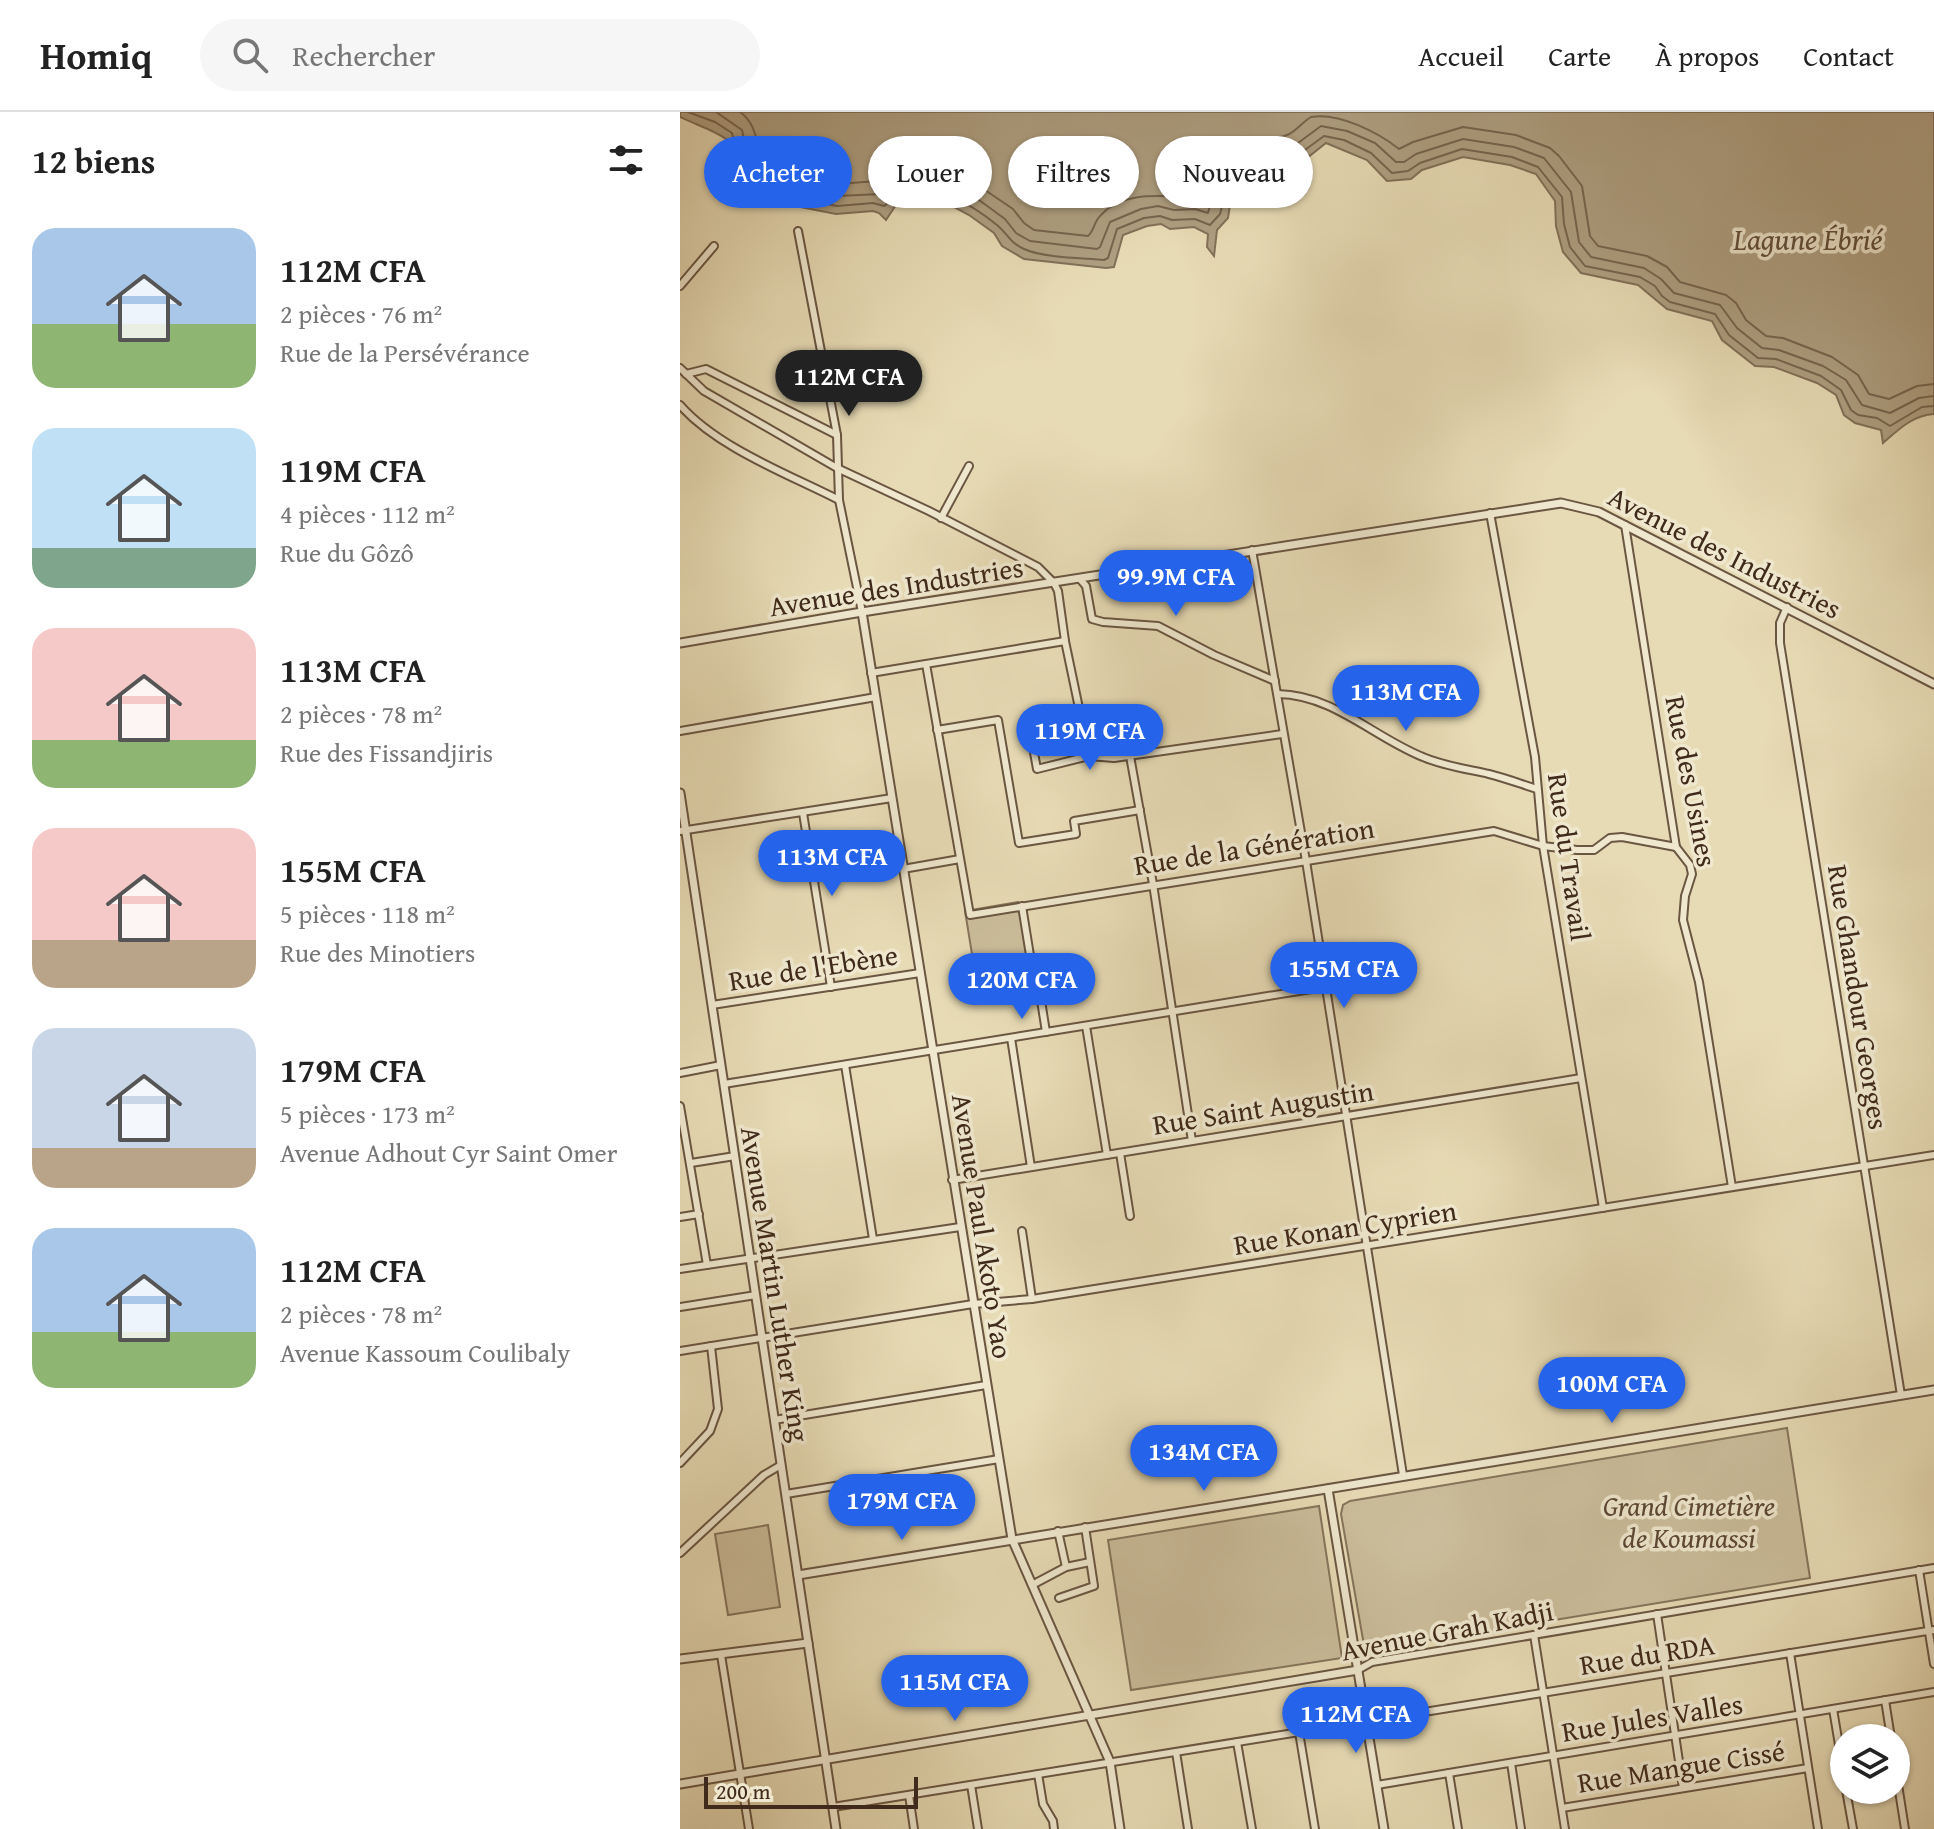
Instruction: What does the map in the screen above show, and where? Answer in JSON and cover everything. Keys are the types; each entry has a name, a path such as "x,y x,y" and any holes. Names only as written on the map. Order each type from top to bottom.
{"street":[{"path":"798,231 837,435 839,500 862,612"},
{"path":"680,286 714,246"},
{"path":"680,368 704,391 837,468 1038,567 1058,591 1089,756"},
{"path":"686,374 706,369 837,435"},
{"path":"680,405 702,426 748,454 839,500"},
{"path":"941,518 969,466"},
{"name":"Avenue des Industries","path":"680,643 1539,504 1572,504 1599,512 1934,684"},
{"name":"Rue du Travail","path":"1490,512 1535,757 1543,846 1603,1208"},
{"name":"Rue des Usines","path":"1625,525 1676,847 1690,865 1692,874 1685,896 1683,920 1699,982 1732,1187"},
{"path":"1252,550 1306,861 1403,1475"},
{"path":"1080,579 1086,586 1092,619 1158,626 1214,655 1275,681"},
{"name":"Rue Ghandour Georges","path":"1787,607 1780,623 1780,643 1901,1395"},
{"name":"Avenue Paul Akoto Yao","path":"862,612 1012,1539 1110,1762 1120,1829"},
{"path":"871,673 1065,641"},
{"path":"903,869 960,859 926,664"},
{"path":"1278,694 1301,695 1321,702 1427,759 1537,789"},
{"path":"680,731 876,697"},
{"path":"937,730 998,720 1019,843 1076,834 1074,821 1140,810"},
{"path":"1031,736 1037,769 1089,756 1130,756 1282,734"},
{"path":"1130,756 1192,1141"},
{"name":"Avenue Martin Luther King","path":"680,793 683,831 763,1336 836,1829"},
{"path":"683,831 892,798"},
{"path":"803,813 831,987"},
{"name":"Rue de la Génération","path":"960,859 970,915 1494,831 1543,846 1594,850 1610,838 1622,837 1676,847"},
{"path":"1022,906 1046,1032"},
{"name":"Rue de l'Ebène","path":"712,1005 920,973"},
{"path":"724,1084 1324,987"},
{"path":"1086,1026 1107,1155"},
{"path":"1011,1038 1031,1167"},
{"path":"680,1073 721,1065"},
{"path":"845,1065 873,1239"},
{"name":"Rue Saint Augustin","path":"952,1180 1581,1078"},
{"path":"680,1106 707,1265"},
{"path":"1120,1153 1130,1216"},
{"name":"Rue Konan Cyprien","path":"680,1351 973,1304 1032,1299 1934,1155"},
{"path":"691,1163 735,1156"},
{"path":"680,1217 699,1214"},
{"path":"680,1269 960,1227"},
{"path":"1022,1231 1032,1299"},
{"path":"680,1307 756,1295"},
{"path":"680,1463 710,1431 718,1409 711,1346"},
{"path":"774,1420 986,1385"},
{"path":"798,1575 1934,1390"},
{"path":"786,1494 999,1459"},
{"path":"680,1553 764,1475 781,1465"},
{"path":"1328,1489 1384,1829"},
{"path":"1059,1598 1094,1586 1085,1527"},
{"path":"1058,1531 1066,1567"},
{"path":"1032,1585 1066,1567 1090,1562"},
{"name":"Avenue Grah Kadji","path":"680,1784 1358,1670 1372,1662 1934,1568"},
{"path":"1919,1570 1934,1664"},
{"path":"1657,1614 1683,1788"},
{"name":"Rue du RDA","path":"833,1807 1931,1630"},
{"path":"1534,1635 1565,1829"},
{"path":"680,1659 808,1643"},
{"path":"1790,1653 1818,1829"},
{"path":"721,1655 749,1829"},
{"name":"Rue Jules Valles","path":"1377,1785 1934,1692"},
{"path":"1885,1700 1889,1724"},
{"path":"1833,1709 1836,1724"},
{"path":"1299,1732 1315,1829"},
{"path":"1237,1742 1252,1829"},
{"path":"1176,1752 1188,1829"},
{"path":"1511,1763 1521,1829"},
{"name":"Rue Mangue Cissé","path":"1562,1808 1808,1768"},
{"path":"1449,1773 1458,1829"},
{"path":"1038,1774 1043,1804 1054,1829"},
{"path":"971,1785 978,1829"},
{"path":"909,1795 914,1829"},
{"path":"1849,1804 1853,1829"},
{"path":"1901,1804 1905,1829"}],"green space":[{"path":"1018,902 1032,988 979,997 965,911"},
{"name":"Grand Cimetière de Koumassi","path":"1787,1428 1810,1578 1365,1651 1341,1514 1343,1505 1350,1501"},
{"path":"1319,1506 1342,1658 1131,1690 1108,1540"},
{"path":"768,1525 780,1607 728,1615 715,1534"}],"water":[{"name":"Lagune Ébrié","path":"680,112 1934,112 1934,414 1913,420 1883,443 1881,430 1855,423 1844,415 1836,395 1817,383 1774,367 1755,366 1722,340 1712,321 1667,309 1638,285 1581,273 1563,252 1556,226 1555,201 1536,174 1510,165 1463,157 1422,170 1411,179 1387,181 1367,160 1326,143 1313,153 1313,136 1155,136 1155,208 1230,208 1228,218 1217,230 1214,256 1207,247 1208,234 1194,227 1170,229 1161,224 1123,235 1114,267 1106,268 1024,259 1002,246 994,233 956,208 992,208 992,136 868,136 868,208 894,208 886,220 873,211 836,214 805,208 852,208 852,136 721,136 680,117"}]}
